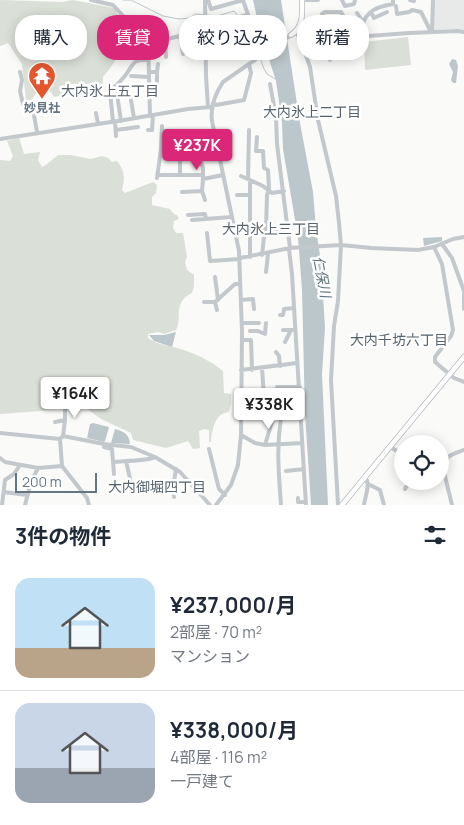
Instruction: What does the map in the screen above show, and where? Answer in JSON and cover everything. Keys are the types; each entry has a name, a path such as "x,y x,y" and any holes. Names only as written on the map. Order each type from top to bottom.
{"main road":[{"path":"292,34 302,24 302,0"},
{"path":"342,505 464,357"}],"street":[{"path":"92,0 107,1 122,15"},
{"path":"206,0 210,9 243,0 247,14 244,15"},
{"path":"206,0 206,15"},
{"path":"302,0 318,0"},
{"path":"342,0 345,6 354,4 355,0"},
{"path":"369,15 382,6 393,4 393,0"},
{"path":"426,2 433,1 431,32"},
{"path":"396,6 397,14 412,10 421,12 431,32"},
{"path":"322,14 325,12 341,12 343,15"},
{"path":"371,12 374,18 385,14"},
{"path":"369,36 464,32"},
{"path":"287,38 292,34 297,34"},
{"path":"116,136 110,91 125,76 134,62 139,60"},
{"path":"148,60 152,115 161,150 158,176 202,177 224,175"},
{"path":"206,60 212,121 240,258 242,323 241,436 235,476 225,495 216,505"},
{"path":"211,106 223,82 254,60"},
{"path":"308,60 318,120 336,196 341,244 338,302 331,366 338,505"},
{"path":"1,139 244,100 251,73 251,62"},
{"path":"157,82 158,64"},
{"path":"20,72 22,80 20,91 23,104 30,108 34,115 37,132"},
{"path":"131,76 157,72"},
{"path":"270,84 276,118 277,144 290,248 294,308 293,330 300,387 306,503 298,502 298,498"},
{"path":"117,94 121,121"},
{"path":"131,100 134,118"},
{"path":"96,113 98,124"},
{"path":"116,130 138,127"},
{"path":"156,129 184,132"},
{"path":"249,130 250,257"},
{"path":"257,137 256,151 263,151 264,168 268,170 269,189 263,229 274,231 288,230"},
{"path":"180,149 180,175"},
{"path":"161,150 195,150 203,167 202,191 205,200"},
{"path":"241,176 269,189 272,193 284,191"},
{"path":"182,192 202,191"},
{"path":"238,196 250,196"},
{"path":"188,215 205,214 206,219"},
{"path":"192,220 232,217"},
{"path":"207,233 210,261 250,257 290,248 341,244 418,250 464,237"},
{"path":"262,255 264,237"},
{"path":"442,244 452,258 464,293 464,309"},
{"path":"434,247 442,264 453,330 435,360 436,363 457,380 464,382"},
{"path":"266,272 268,254"},
{"path":"215,277 217,310"},
{"path":"204,302 217,301 235,284 240,284"},
{"path":"241,300 252,299 254,309"},
{"path":"280,314 283,315 284,309 294,308"},
{"path":"242,323 259,323"},
{"path":"250,323 250,331"},
{"path":"242,331 258,331 265,334 266,323"},
{"path":"283,330 293,330"},
{"path":"285,342 293,330"},
{"path":"242,340 251,340 252,370"},
{"path":"276,352 279,356 280,366"},
{"path":"241,370 298,363"},
{"path":"262,368 264,397 262,407"},
{"path":"276,386 300,387"},
{"path":"281,505 277,445 285,387"},
{"path":"74,397 65,410 66,420 61,437 62,466 86,498 89,505"},
{"path":"290,407 290,425"},
{"path":"265,444 272,418 301,418"},
{"path":"55,422 66,420"},
{"path":"0,433 61,437 131,447 155,457 176,469 210,505"},
{"path":"241,436 255,443 277,445 302,443"},
{"path":"452,505 443,468 447,457 463,450 464,445"},
{"path":"104,447 112,449 114,474"},
{"path":"390,447 394,449"},
{"path":"210,448 219,489 225,495"},
{"path":"112,460 150,460 155,457"},
{"path":"0,458 2,461 38,468 62,466"},
{"path":"120,484 131,483 126,461"},
{"path":"2,505 5,480 14,474 20,465"},
{"path":"25,505 31,482 38,468"},
{"path":"286,471 304,468"},
{"path":"174,497 173,488 176,469"},
{"path":"364,478 368,484 380,490 384,505"},
{"path":"364,505 364,496 368,484"},
{"path":"4,492 27,495"}],"shaded area":[{"path":"0,0 62,2 73,0 114,8 118,15 97,15 97,60 115,60 103,77 103,89 96,91 88,84 70,84 63,95 54,97 50,91 36,93 30,103 26,100 22,64 19,60 87,60 87,15 15,15 15,54 8,43 0,46"},
{"path":"253,0 281,0 283,15 256,15"},
{"path":"434,0 464,0 464,30 433,30"},
{"path":"408,37 411,65 365,70 365,60 369,60 369,41"},
{"path":"287,39 313,192 321,262 325,328 322,374 328,505 311,505 305,414 302,290 298,237 283,149 282,123 276,81 269,60 287,60"},
{"path":"452,59 456,60 458,66 456,83 453,83 451,80 453,72 449,64"},
{"path":"19,138 24,154 40,152 38,160 42,167 58,155 91,159 102,156 112,162 117,161 123,171 122,190 125,193 153,182 157,185 156,193 152,197 152,205 170,209 177,215 179,219 174,221 173,228 176,233 183,233 187,257 185,262 187,270 194,275 194,286 192,293 180,305 176,330 164,334 158,332 148,334 148,338 159,344 195,354 223,371 224,393 231,394 231,403 229,412 224,413 217,419 211,442 209,442 209,430 204,429 199,431 200,448 193,449 188,441 166,448 133,440 131,433 101,419 86,408 90,399 62,382 53,397 55,402 54,408 41,411 0,414 0,160 10,161 13,156 7,141"},
{"path":"442,237 442,241 424,246 423,238"},
{"path":"176,332 172,347 154,341 149,335 164,335"},
{"path":"90,424 109,427 104,442 87,438"},
{"path":"115,429 126,434 130,444 111,443"}],"waterway":[{"path":"123,0 131,0 163,16 179,19 190,18 195,14 217,16 234,11 251,32 267,74 277,80"}],"place":[{"name":"妙見社","path":"42,100"}],"district":[{"name":"大内氷上五丁目","path":"110,91"},
{"name":"大内氷上二丁目","path":"312,112"},
{"name":"大内氷上三丁目","path":"271,229"},
{"name":"大内千坊六丁目","path":"399,340"},
{"name":"大内御堀四丁目","path":"157,487"}],"water label":[{"name":"仁保川","path":"322,277"}]}
